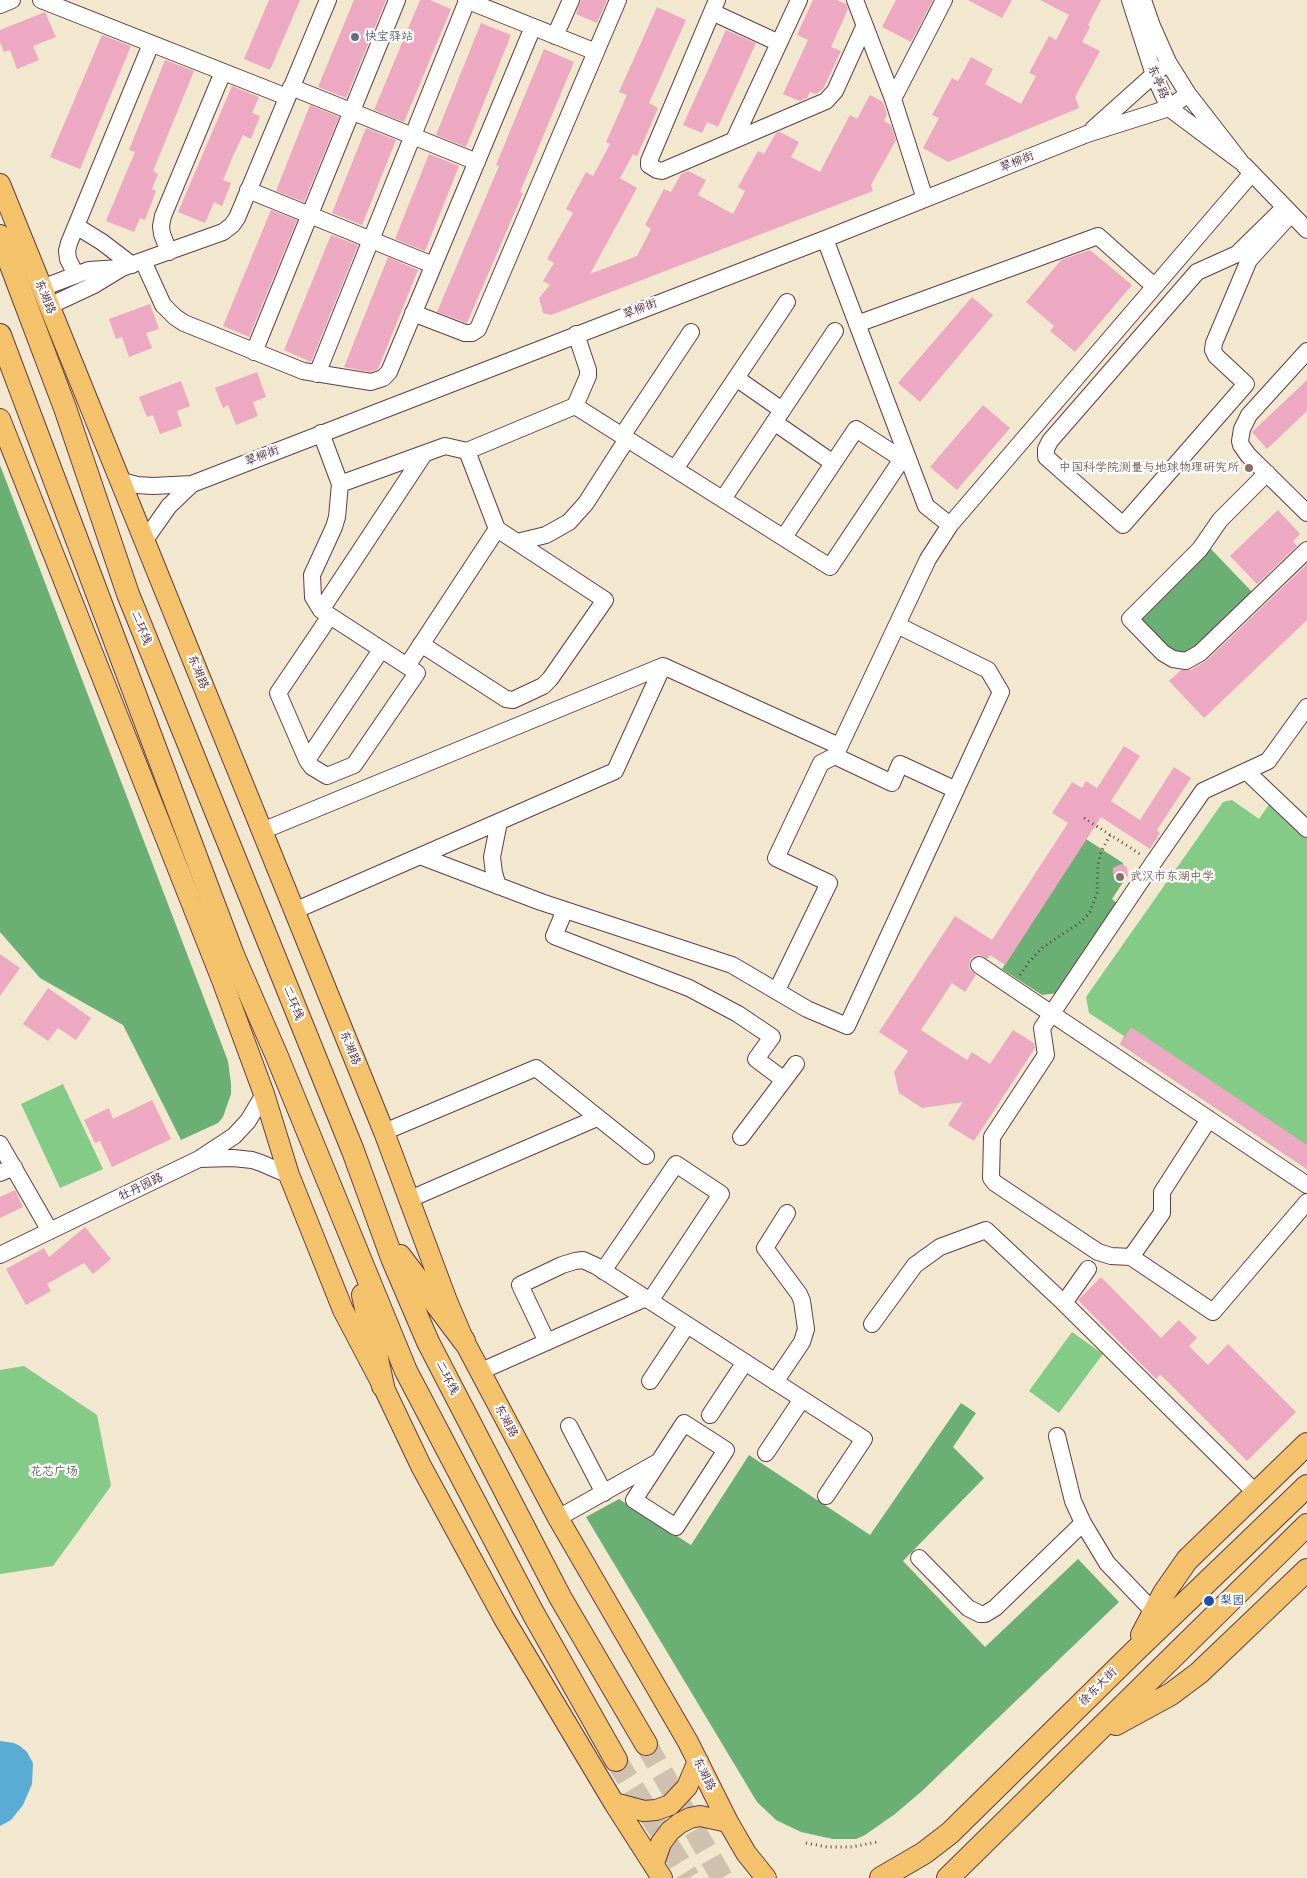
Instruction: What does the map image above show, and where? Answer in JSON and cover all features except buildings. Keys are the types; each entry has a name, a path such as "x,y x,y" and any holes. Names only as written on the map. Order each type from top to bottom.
{"highway":[{"name":"二环线","path":"0,236 65,408 128,594 353,1151 381,1231 428,1342 560,1598 646,1744"},
{"path":"0,336 233,955 276,1054 406,1371 534,1613 616,1760"},
{"path":"381,1231 464,1342"},
{"path":"352,1241 382,1386"},
{"path":"1134,1652 1156,1608 1188,1560 1307,1444"},
{"name":"徐东大街","path":"881,1878 924,1853 950,1833 1134,1652 1307,1486"},
{"path":"948,1878 1307,1525"},
{"path":"1093,1736 1171,1694 1200,1673 1307,1570"}],"main road":[{"name":"东湖路","path":"0,184 122,481 384,1132 446,1301 464,1342 558,1518 698,1761 728,1822 746,1853 766,1878"},
{"path":"0,419 215,962 264,1094 289,1175 343,1310 421,1466 479,1574 614,1803 658,1870"},
{"path":"614,1803 644,1812 670,1805 687,1787 698,1761"},
{"path":"658,1870 661,1843 670,1831 680,1823 700,1816 728,1822"}],"street":[{"path":"0,4 12,0"},
{"path":"41,0 223,72 352,112 477,162"},
{"path":"45,297 76,275 89,270 132,264 227,230 237,218 328,0"},
{"path":"254,352 397,0"},
{"path":"317,374 466,0 596,52"},
{"path":"555,36 571,0"},
{"path":"413,313 465,333 472,333 478,329 618,0"},
{"path":"734,140 799,0"},
{"path":"856,0 864,27 893,100 925,199"},
{"path":"893,100 944,0"},
{"name":"东亭路","path":"1130,0 1154,75 1170,108 1240,161"},
{"name":"东亭路","path":"1143,0 1168,62 1188,94 1240,161 1307,230"},
{"path":"779,43 714,6 649,161 649,165 662,171 826,101 831,97 864,27"},
{"path":"76,226 132,264 175,317 184,324 303,371 371,382 383,378 389,372 533,27"},
{"path":"76,275 68,259 67,251 151,44"},
{"name":"翠柳街","path":"1087,134 1168,62"},
{"path":"169,252 162,234 163,216 223,72"},
{"name":"翠柳街","path":"192,484 825,239 1087,134 1170,108 1188,94"},
{"path":"777,990 828,883 776,858 821,763 837,751 928,559 950,525 1252,173"},
{"path":"248,190 433,265"},
{"path":"1288,210 1249,260 1214,343 1213,350 1216,356 1246,384 1123,525 1046,457 1046,449 1050,441 1197,272 1237,254 1288,210"},
{"path":"857,324 1098,236 1154,286"},
{"path":"825,239 926,506 950,525"},
{"path":"45,297 94,285 132,264"},
{"path":"675,469 787,302"},
{"path":"723,499 835,331"},
{"path":"517,542 546,535 570,522 586,502 624,437 691,332"},
{"path":"340,484 445,446 467,451 575,406 588,376 588,370 576,334"},
{"path":"1307,351 1254,409 1242,429 1241,445 1244,451 1307,513"},
{"path":"736,378 833,462"},
{"path":"575,406 830,567 902,459 856,429 784,537"},
{"path":"321,433 340,484 337,517 334,527 312,575 313,597 325,613 417,673 354,765 327,776 312,767 307,760 278,692 325,613 424,454"},
{"path":"421,644 506,699 513,700 543,686 550,679 605,600 497,529 467,451"},
{"path":"1267,473 1220,520 1200,549 1130,618 1163,653 1173,659 1186,661 1200,653 1307,550"},
{"path":"122,481 137,485 153,486 192,484"},
{"path":"145,540 169,506 192,484"},
{"path":"407,666 497,529"},
{"path":"420,856 566,910 732,965 807,1009 847,1026 1001,692 988,670 897,625"},
{"path":"307,760 382,650"},
{"path":"262,831 663,666 837,751 892,783 900,764 956,790"},
{"path":"294,910 615,771 663,666"},
{"path":"1307,707 1268,761 1203,791 1042,1028 1046,1055 992,1138 991,1178 995,1183 1098,1252 1119,1258 1131,1257 1213,1312 1307,1202"},
{"path":"1246,771 1307,829"},
{"path":"498,886 492,857 499,822"},
{"path":"566,910 554,936 689,988 738,1014 772,1037 756,1059 784,1080"},
{"path":"979,964 1307,1185"},
{"path":"741,1137 796,1064"},
{"path":"384,1132 536,1068 646,1156"},
{"path":"199,1158 234,1136 251,1117 264,1094"},
{"path":"410,1199 597,1118"},
{"path":"1131,1257 1162,1213 1162,1192 1209,1119"},
{"path":"0,1144 7,1170 50,1231"},
{"name":"牡丹园路","path":"0,1255 199,1158 252,1160 261,1162 289,1175"},
{"path":"479,1372 648,1300 721,1194 676,1164 603,1271"},
{"path":"775,1382 802,1342 806,1329 802,1301 799,1294 765,1248 787,1214"},
{"path":"872,1324 916,1265 940,1247 986,1230 1064,1303 1256,1493"},
{"path":"547,1342 520,1285 562,1265 584,1260 864,1439 826,1496"},
{"path":"1064,1303 1088,1269"},
{"path":"650,1381 687,1325"},
{"path":"710,1415 745,1362"},
{"path":"766,1453 802,1399"},
{"path":"558,1518 660,1461 684,1423 726,1450 676,1527 634,1500 660,1461"},
{"path":"569,1426 604,1493"},
{"path":"1057,1436 1073,1501 1083,1523 1092,1538 1156,1608"},
{"path":"919,1558 968,1608 980,1614 985,1614 995,1608 1083,1523"}],"path":[{"path":"1084,818 1154,863"},
{"path":"1012,987 1035,954 1052,940 1081,922 1090,912 1097,893 1098,864 1101,852 1110,835"},
{"path":"806,1843 827,1847 852,1847 877,1842"}],"green space":[{"path":"0,465 228,1061 231,1094 223,1117 218,1123 181,1140 123,1025 40,978 0,932"},
{"path":"1210,548 1254,594 1192,653 1176,655 1138,618"},
{"path":"1232,800 1259,819 1270,803 1307,838 1307,1169 1120,1044 1124,1036 1089,1013 1086,997 1223,802"},
{"path":"1086,839 1123,863 1125,879 1112,899 1117,903 1058,993 1042,995 1002,969"},
{"path":"63,1084 103,1169 60,1188 21,1104"},
{"path":"1072,1332 1103,1354 1059,1413 1029,1391"},
{"name":"花芯广场","path":"24,1366 97,1415 111,1486 53,1566 0,1574 0,1370"},
{"path":"961,1403 976,1413 953,1447 984,1478 903,1561 985,1647 1078,1559 1119,1602 922,1791 895,1814 856,1839 833,1839 801,1832 776,1820 757,1802 586,1517 619,1499 691,1545 749,1455 870,1535"}],"water":[{"path":"0,1741 20,1746 27,1752 33,1763 32,1784 23,1805 11,1820 0,1826"}],"tunnel":[{"path":"646,1744 722,1878"},
{"path":"616,1760 689,1878"}],"place":[{"name":"快宝驿站","path":"355,37"},
{"name":"中国科学院测量与地球物理研究所","path":"1249,468"},
{"name":"武汉市东湖中学","path":"1120,877"},
{"name":"梨园","path":"1209,1601"}]}
